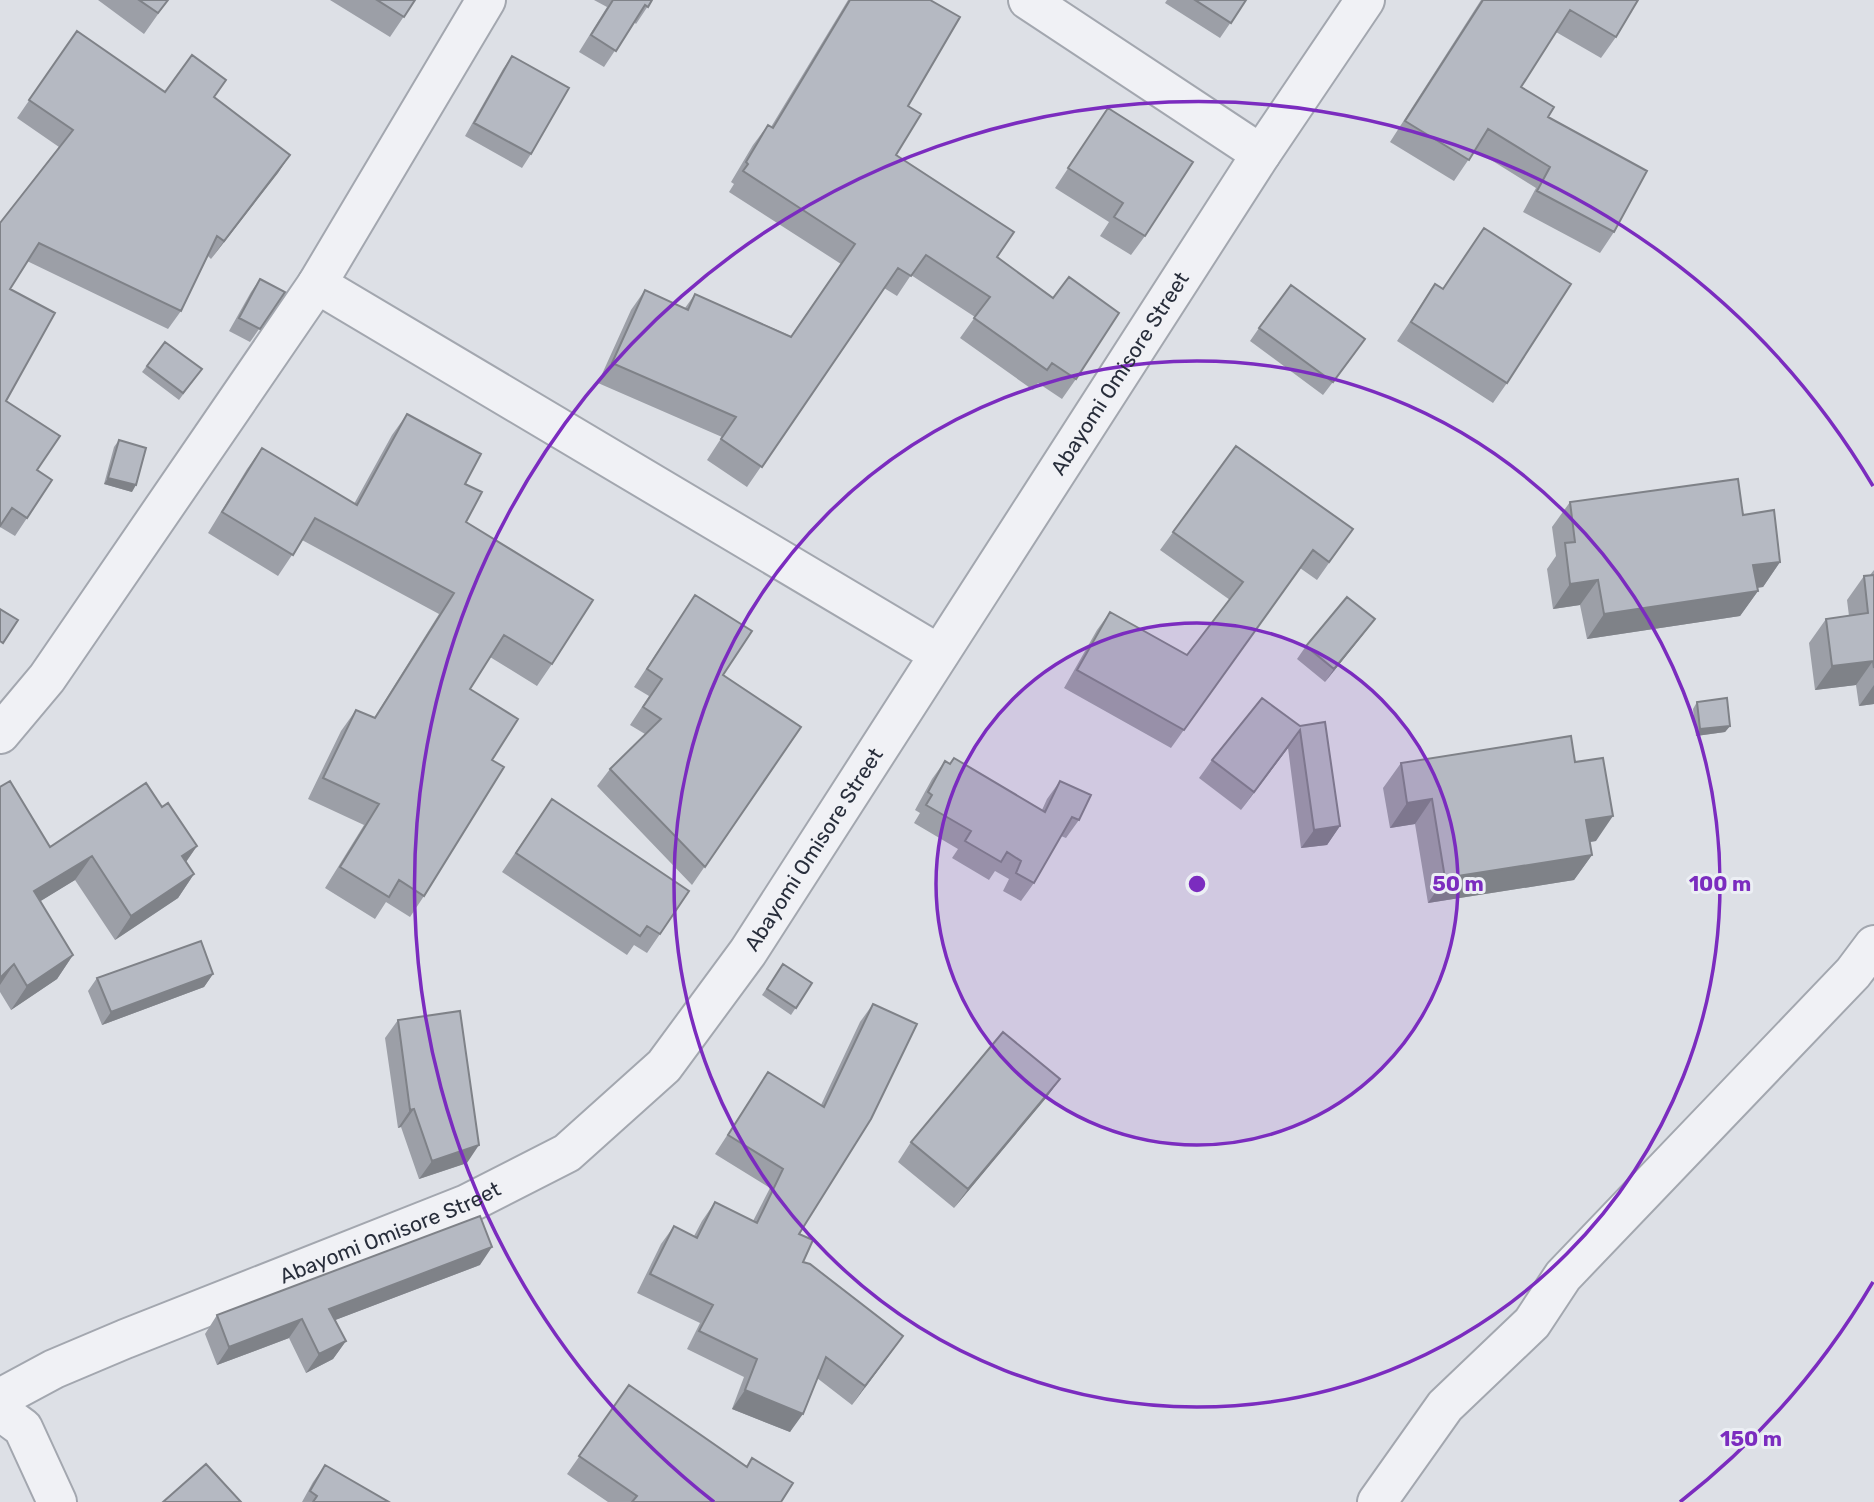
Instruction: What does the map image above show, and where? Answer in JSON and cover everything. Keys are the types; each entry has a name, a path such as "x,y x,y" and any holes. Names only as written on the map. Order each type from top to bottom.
{"street":[{"path":"0,734 47,677 317,284 486,0"},
{"path":"1028,0 1261,153"},
{"name":"Abayomi Omisore Street","path":"0,1398 54,1369 125,1339 467,1204 566,1153 664,1066 748,952 1261,153 1365,0"},
{"path":"317,284 939,654"},
{"path":"1377,1502 1445,1406 1532,1323 1563,1276 1853,973 1874,945"},
{"path":"0,1411 23,1428 57,1502"}],"building":[{"path":"139,0 168,0 158,13"},
{"path":"377,0 415,0 404,17"},
{"path":"613,0 652,0 648,7 645,5 616,51 591,35"},
{"path":"850,0 930,0 960,17 908,106 921,114 896,155 1014,232 997,257 1053,298 1069,277 1119,313 1076,379 1052,363 1047,370 974,318 990,297 926,255 911,276 898,268 762,467 721,439 736,417 612,363 645,290 688,310 695,294 791,337 855,244 743,171 768,125 773,128"},
{"path":"1195,0 1246,0 1231,23"},
{"path":"1483,0 1638,0 1616,37 1570,10 1521,87 1554,107 1548,117 1647,171 1614,232 1537,191 1550,167 1488,129 1469,160 1405,121"},
{"path":"77,31 165,92 192,55 226,80 214,97 290,155 224,241 217,236 181,311 39,243 10,289 55,313 6,401 60,436 37,470 52,480 27,518 12,508 0,526 0,223 73,130 29,100"},
{"path":"512,56 569,88 531,154 474,123"},
{"path":"1108,108 1193,162 1145,236 1114,217 1123,203 1068,168"},
{"path":"1484,228 1571,284 1507,383 1411,322 1435,284 1443,289"},
{"path":"260,279 285,292 260,329 239,318"},
{"path":"1291,285 1365,339 1333,382 1259,328"},
{"path":"165,342 202,369 183,393 147,366"},
{"path":"407,414 481,454 465,484 482,492 466,522 593,600 552,664 504,635 470,689 518,719 492,760 504,767 424,896 399,880 389,897 340,867 379,804 323,778 356,710 375,718 454,593 315,518 293,555 222,512 262,448 357,505"},
{"path":"119,440 146,448 136,485 108,478"},
{"path":"1236,446 1353,529 1329,562 1313,550 1184,730 1077,670 1110,612 1187,655 1243,582 1173,532"},
{"path":"1738,479 1743,515 1774,510 1780,562 1753,565 1758,591 1604,614 1598,580 1570,584 1565,543 1575,542 1570,502"},
{"path":"1874,575 1874,668 1873,661 1832,666 1826,619 1868,613 1864,576"},
{"path":"695,595 752,631 723,675 801,727 705,867 610,769 661,719 643,707 662,679 647,669"},
{"path":"1347,597 1375,619 1334,669 1306,646"},
{"path":"0,609 18,620 3,643 0,641"},
{"path":"1262,698 1300,726 1325,722 1340,826 1314,830 1300,730 1254,792 1212,760"},
{"path":"1727,698 1730,726 1700,729 1697,702"},
{"path":"1571,736 1575,762 1603,758 1613,816 1586,820 1592,855 1445,878 1432,799 1407,803 1401,763"},
{"path":"954,758 1045,812 1060,781 1091,795 1079,820 1072,817 1034,883 1016,873 1021,861 1007,852 1001,862 965,841 971,831 926,805 932,795 928,792 945,761 950,764"},
{"path":"10,781 50,847 146,783 162,807 168,803 197,846 182,856 194,874 131,916 92,856 34,891 73,955 27,986 14,964 0,978 0,787"},
{"path":"552,799 689,891 660,934 647,926 640,936 516,853"},
{"path":"201,941 213,974 111,1012 97,978"},
{"path":"783,964 812,983 796,1008 767,989"},
{"path":"873,1004 917,1024 871,1119 799,1234 813,1240 803,1262 810,1264 903,1336 865,1386 826,1357 803,1414 745,1390 757,1359 699,1331 713,1305 650,1274 674,1226 697,1238 715,1202 757,1223 783,1169 728,1135 768,1072 824,1107"},
{"path":"460,1011 479,1145 432,1161 414,1109 410,1110 398,1020"},
{"path":"1003,1032 1060,1079 968,1189 911,1142"},
{"path":"480,1216 492,1247 329,1309 346,1341 319,1354 302,1319 229,1347 217,1315"},
{"path":"629,1385 747,1467 752,1458 793,1483 781,1502 632,1502 637,1496 579,1456"},
{"path":"206,1464 241,1502 163,1502"},
{"path":"325,1465 389,1502 313,1502 317,1496 310,1491"}]}
